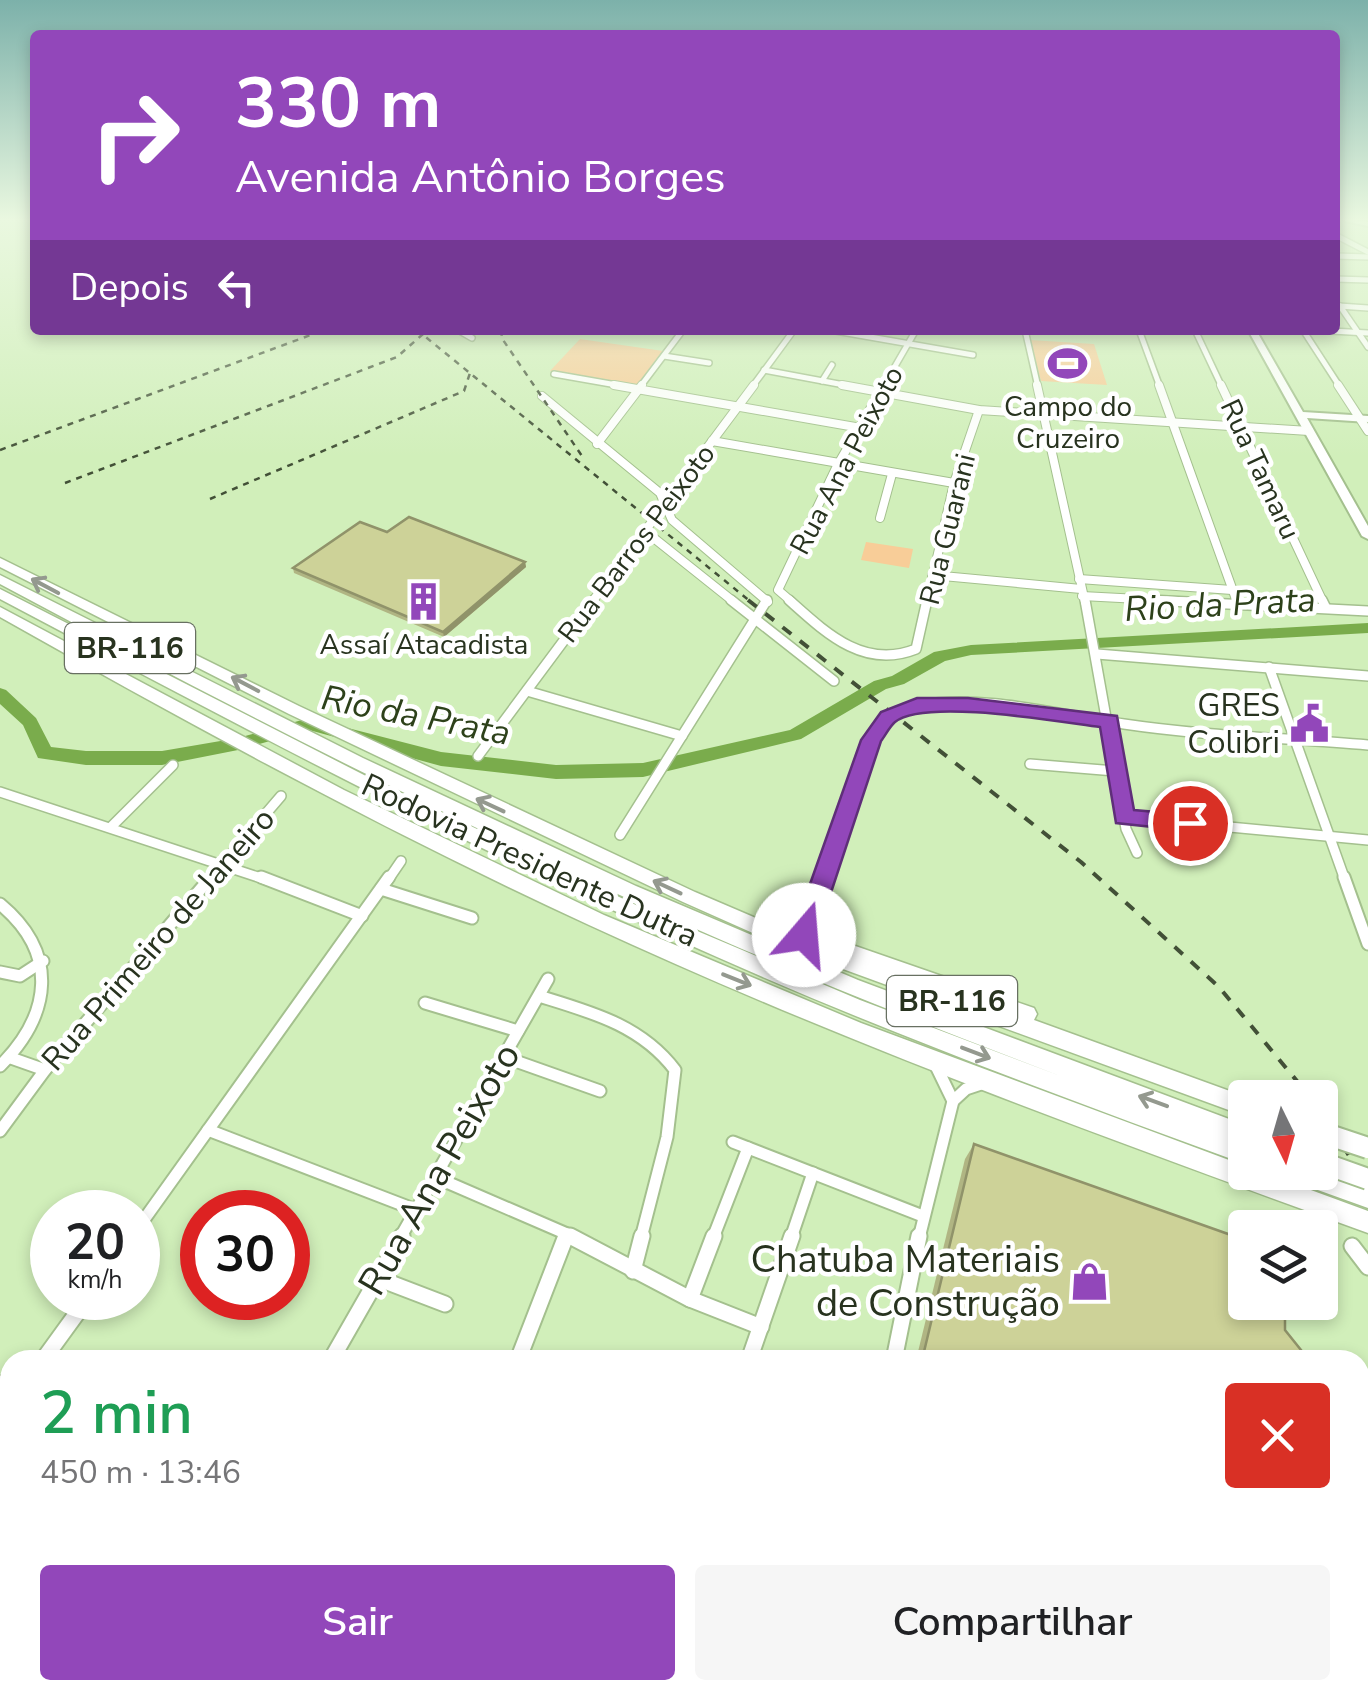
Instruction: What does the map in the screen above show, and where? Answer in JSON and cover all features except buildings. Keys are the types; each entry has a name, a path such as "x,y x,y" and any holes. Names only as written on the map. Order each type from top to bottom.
{"highway":[{"name":"BR-116","path":"0,562 294,710 756,926 1228,1100"},
{"name":"Rodovia Presidente Dutra","path":"0,579 317,752 720,950 910,1029 1228,1147"},
{"name":"Rodovia Presidente Dutra","path":"0,593 254,719"},
{"name":"BR-116","path":"0,611 203,723 432,841 683,958 991,1081 1228,1161"},
{"name":"Rodovia Presidente Dutra","path":"317,752 722,932 1228,1129"},
{"path":"756,926 804,935 1071,1031 1150,1071"},
{"path":"1338,1138 1368,1148"},
{"path":"1338,1168 1368,1179"},
{"name":"BR-116","path":"1338,1186 1368,1197"},
{"name":"BR-116","path":"1306,1190 1368,1222"}],"street":[{"path":"1340,306 1368,308"},
{"path":"1340,310 1368,347"},
{"path":"1340,331 1368,333"},
{"path":"467,335 472,338"},
{"path":"597,444 679,335"},
{"name":"Rua Barros Peixoto","path":"478,756 790,335"},
{"path":"860,335 973,355"},
{"name":"Rua Ana Peixoto","path":"913,335 837,466 778,590 860,653 896,657 916,648"},
{"path":"1026,335 1110,720 1124,817 1137,853"},
{"path":"1140,335 1237,602"},
{"name":"Rua Tamaru","path":"1197,335 1326,608"},
{"path":"1255,335 1368,536"},
{"path":"1306,335 1364,419 1368,431"},
{"path":"664,356 709,363"},
{"path":"822,381 832,365"},
{"path":"764,370 980,410 1309,431"},
{"path":"554,374 861,428"},
{"path":"542,396 660,493 672,520 769,601 620,835"},
{"name":"Rua Guarani","path":"916,648 954,483 980,410"},
{"path":"1299,415 1364,419"},
{"path":"712,441 837,466 954,483"},
{"path":"880,518 892,474"},
{"path":"646,531 834,681"},
{"path":"932,576 1081,588 1210,605 1237,602 1368,611"},
{"path":"1081,588 1232,590"},
{"path":"1094,647 1368,676"},
{"path":"1268,667 1368,944"},
{"path":"526,691 682,736"},
{"path":"804,935 864,756 888,717 931,703 1368,745"},
{"path":"1030,764 1115,771"},
{"path":"111,827 173,765"},
{"path":"0,792 224,863 362,916"},
{"name":"Rua Primeiro de Janeiro","path":"0,1131 45,1070 280,796"},
{"path":"1124,817 1368,840"},
{"path":"160,1197 401,861"},
{"path":"381,889 472,918"},
{"path":"0,904 30,932 43,961 43,996 35,1018 5,1062 45,1070"},
{"path":"0,972 20,976 43,961"},
{"name":"Rua Ana Peixoto","path":"336,1350 548,979"},
{"path":"539,996 622,1024 654,1044 675,1070 667,1137 633,1271"},
{"path":"425,1003 518,1031"},
{"path":"504,1057 600,1091"},
{"path":"930,1057 941,1071 953,1101"},
{"path":"896,1350 923,1216 953,1101 966,1089 991,1081"},
{"path":"208,1130 416,1210"},
{"path":"733,1142 923,1216"},
{"path":"690,1299 748,1148"},
{"path":"753,1350 813,1173"},
{"path":"435,1177 567,1234 690,1299 762,1326"},
{"path":"522,1350 567,1234"},
{"path":"1352,1246 1368,1267"},
{"path":"378,1278 445,1304"},
{"path":"50,1350 72,1320"}],"shaded area":[{"path":"580,339 663,351 637,385 550,371"},
{"name":"Campo do Cruzeiro","path":"1030,340 1094,344 1107,385 1041,381"},
{"path":"866,542 913,549 909,568 861,560"}],"waterway":[{"name":"Rio da Prata","path":"0,694 30,722 45,753 86,758 162,758 238,744 309,724 441,759 556,772 643,770 795,735 880,685 898,680 940,656 971,650 1368,628"}],"railway":[{"path":"0,450 310,335"},
{"path":"65,483 397,357 422,335"},
{"path":"423,335 470,373"},
{"path":"502,335 584,459"},
{"path":"210,499 464,391 470,373"},
{"path":"470,373 751,602"},
{"path":"748,600 1081,862 1219,987 1296,1080"},
{"path":"1338,1138 1368,1187"}],"place":[{"name":"Campo do Cruzeiro","path":"1068,363"},
{"name":"Assaí Atacadista","path":"424,602"},
{"name":"GRES Colibri","path":"1310,723"},
{"name":"Chatuba Materiais de Construção","path":"1090,1281"}],"route":[{"path":"804,935 864,756 888,717 917,705 968,705 1110,720 1124,817 1190,823"}]}
